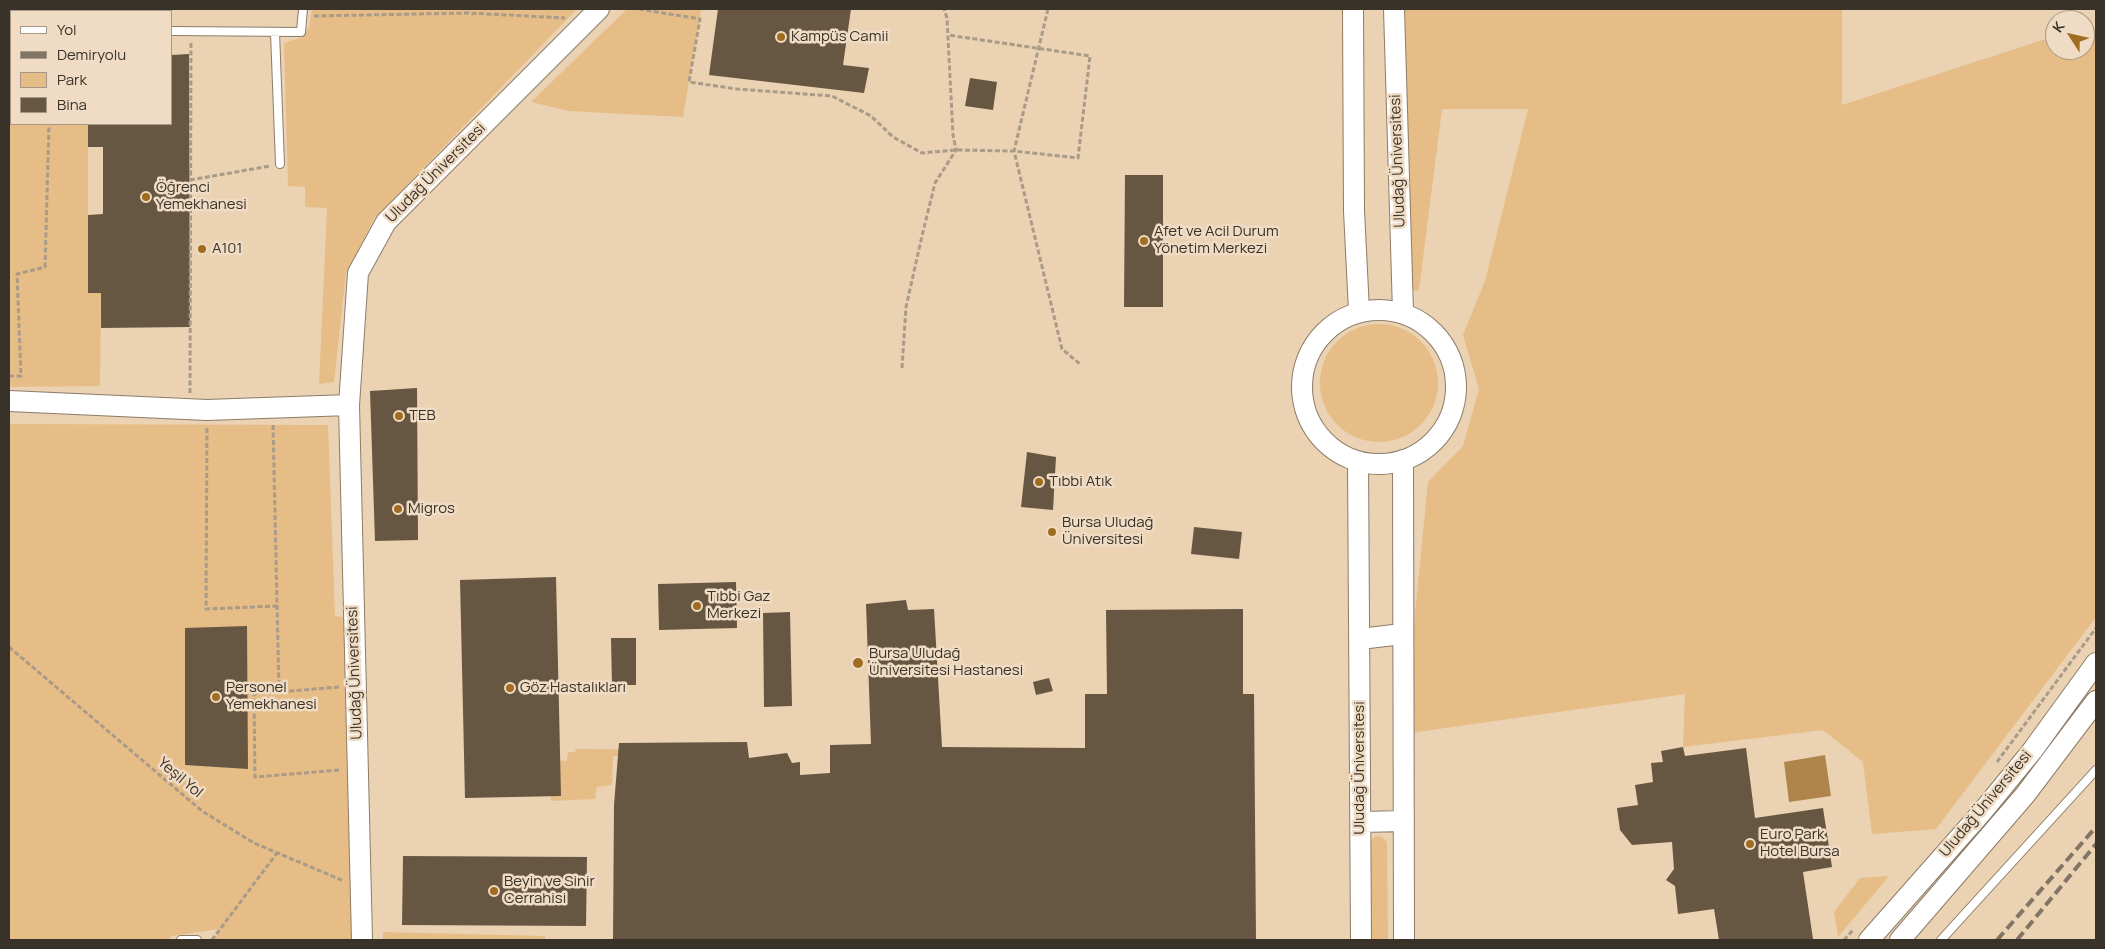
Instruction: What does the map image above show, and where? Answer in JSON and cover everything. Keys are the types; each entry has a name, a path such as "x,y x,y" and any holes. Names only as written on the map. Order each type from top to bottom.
{"street":[{"path":"1354,9 1354,211 1359,311"},
{"name":"Uludağ Üniversitesi","path":"1394,9 1402,312"},
{"name":"Uludağ Üniversitesi","path":"362,940 350,405 358,273 386,222 594,14"},
{"path":"1381,309 1402,312 1424,324 1442,340 1452,362 1458,386 1453,410 1443,432 1426,450 1403,460 1381,465 1358,461 1338,453 1318,433 1305,412 1300,373 1322,334 1339,320 1359,311 1381,309"},
{"path":"9,401 198,409 350,405"},
{"path":"1403,460 1404,940"},
{"name":"Uludağ Üniversitesi","path":"1358,461 1361,940"},
{"path":"1360,639 1402,634"},
{"name":"Uludağ Üniversitesi","path":"1869,940 1982,812 2032,751 2096,663"},
{"name":"Uludağ Üniversitesi","path":"1900,940 2026,796 2096,701"},
{"path":"1361,822 1404,821"}],"lane":[{"path":"172,31 301,32 302,13"},
{"path":"275,32 280,164"},
{"path":"1941,940 2096,770"},
{"path":"181,940 197,940"}],"path":[{"path":"639,9 700,18 690,82 737,89 832,96 871,116 892,137 922,153 956,150 1014,151 1078,158 1090,56 948,35"},
{"path":"902,368 906,307 922,236 936,183 956,150 953,135 948,35 944,9"},
{"path":"1048,9 1014,151 1062,349 1081,365"},
{"path":"302,13 469,11 594,14"},
{"path":"191,31 190,180 206,609 277,606"},
{"path":"9,376 21,376 17,274 45,267 49,125"},
{"path":"190,180 280,164"},
{"path":"272,408 279,692"},
{"path":"1992,768 2096,628"},
{"name":"Yeşil Yol","path":"9,647 202,811 254,843 362,889"},
{"path":"356,686 254,694 255,777 358,768"},
{"path":"212,940 277,853"}],"shaded area":[{"name":"Bursa Uludağ Üniversitesi","path":"9,9 2096,9 2096,940 9,940"},
{"path":"1825,755 1831,796 1789,802 1784,762"}],"green space":[{"path":"312,9 577,9 374,219 346,273 334,382 319,384 327,208 305,207 305,187 288,186 284,43 303,37 309,27"},
{"path":"627,9 701,9 683,117 569,111 531,102"},
{"path":"1402,9 1842,9 1842,105 2045,39 2045,60 2095,60 2096,28 2096,617 1936,829 1872,834 1863,762 1823,730 1683,747 1685,694 1403,734 1428,482 1463,446 1479,389 1463,335 1485,281 1528,109 1442,109 1419,290 1409,291"},
{"path":"10,27 10,125 88,125 88,292 101,293 100,386 9,387"},
{"path":"1379,324 1401,329 1421,341 1433,361 1438,383 1433,405 1421,425 1401,437 1379,442 1357,437 1337,425 1325,405 1320,383 1325,361 1337,341 1357,329"},
{"path":"9,424 328,425 335,616 354,619 362,940 215,940 219,929 172,936 167,940 9,940","holes":["185,628 248,768 185,765"]},
{"path":"576,749 737,750 739,758 613,756 612,785 597,787 595,799 551,801 551,760 567,761 568,752 575,752"},
{"path":"1375,836 1382,837 1387,842 1388,940 1369,940 1370,849 1371,841"},
{"path":"1889,876 1838,937 1834,912 1860,878"},
{"path":"383,932 545,936 545,940 383,940"}],"building":[{"name":"Kampüs Camii","path":"718,9 851,9 843,65 869,68 864,93 709,75"},
{"name":"Öğrenci Yemekhanesi","path":"189,54 190,327 101,328 101,293 88,293 88,215 103,214 103,147 88,147 88,125 172,125 172,55"},
{"path":"970,78 997,82 993,110 965,106"},
{"name":"Afet ve Acil Durum Yönetim Merkezi","path":"1125,175 1163,175 1163,307 1124,307"},
{"path":"417,388 418,540 375,541 370,391"},
{"name":"Tıbbi Atık","path":"1027,452 1056,457 1053,510 1021,507"},
{"path":"1194,527 1242,532 1239,559 1191,554"},
{"name":"Göz Hastalıkları","path":"556,577 561,796 465,798 460,580"},
{"name":"Tıbbi Gaz Merkezi","path":"736,582 737,628 659,630 658,584"},
{"path":"906,600 908,610 934,609 942,747 1085,748 1085,694 1107,694 1106,610 1243,609 1243,694 1254,694 1256,940 613,940 614,805 619,743 747,742 749,758 787,753 792,763 800,762 800,775 830,773 830,745 871,744 866,604"},
{"path":"790,612 792,706 764,707 763,613"},
{"name":"Personel Yemekhanesi","path":"247,626 248,769 185,765 185,628"},
{"path":"611,638 636,638 636,685 612,685"},
{"path":"1049,678 1053,691 1036,695 1033,682"},
{"name":"Euro Park Hotel Bursa","path":"1683,747 1685,756 1746,748 1755,818 1823,808 1832,867 1803,872 1813,939 1719,940 1714,909 1678,914 1675,886 1666,880 1674,869 1672,842 1632,845 1620,830 1617,808 1638,805 1635,785 1653,782 1651,763 1663,762 1661,751"},
{"name":"Beyin ve Sinir Cerrahisi","path":"403,856 587,857 586,926 402,925"}],"railway":[{"path":"1997,940 2096,827"},
{"path":"2017,940 2096,844"}],"place":[{"name":"Kampüs Camii","path":"781,37"},
{"name":"Öğrenci Yemekhanesi","path":"146,197"},
{"name":"Afet ve Acil Durum Yönetim Merkezi","path":"1144,241"},
{"name":"A101","path":"202,249"},
{"name":"TEB","path":"399,416"},
{"name":"Tıbbi Atık","path":"1039,482"},
{"name":"Migros","path":"398,509"},
{"name":"Bursa Uludağ Üniversitesi","path":"1052,532"},
{"name":"Tıbbi Gaz Merkezi","path":"697,606"},
{"name":"Bursa Uludağ Üniversitesi Hastanesi","path":"858,663"},
{"name":"Göz Hastalıkları","path":"510,688"},
{"name":"Personel Yemekhanesi","path":"216,697"},
{"name":"Euro Park Hotel Bursa","path":"1750,844"},
{"name":"Beyin ve Sinir Cerrahisi","path":"494,891"}]}
